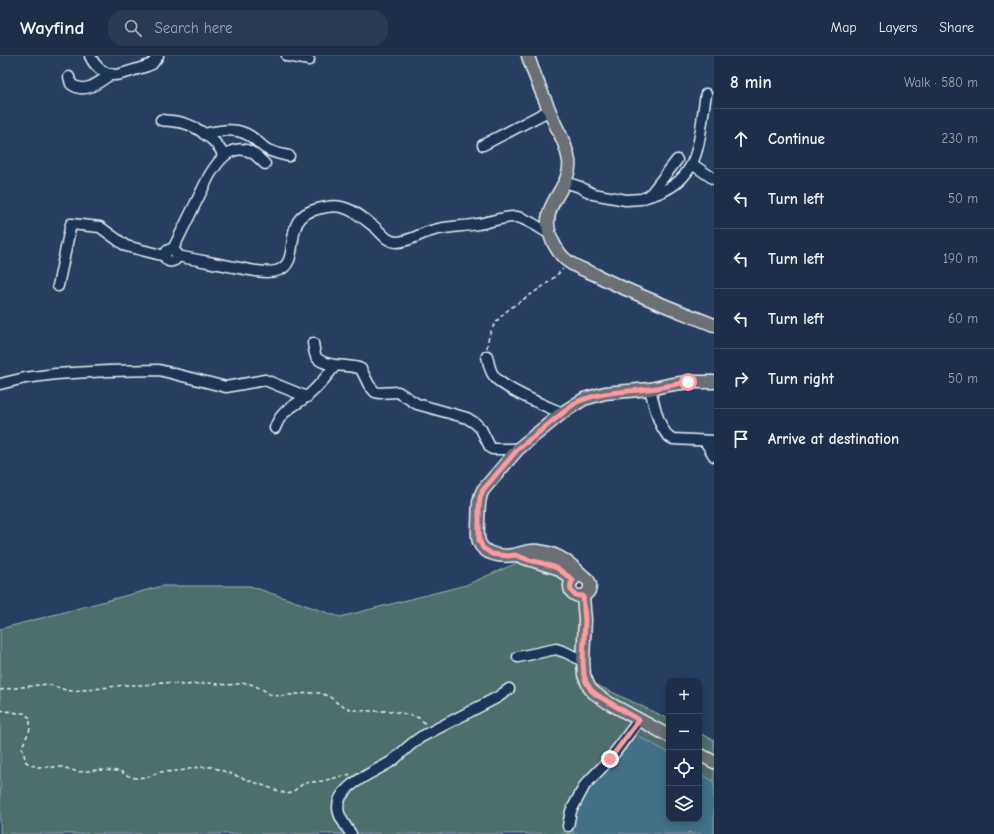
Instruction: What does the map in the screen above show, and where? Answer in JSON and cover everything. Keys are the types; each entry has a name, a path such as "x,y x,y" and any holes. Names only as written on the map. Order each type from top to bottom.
{"main road":[{"path":"528,56 566,149 569,167 565,182 550,210 548,223 549,233 554,243 568,262 650,301 714,325"},
{"path":"585,578 579,576 573,580 570,586 572,592 577,596 583,596 588,593 590,587 589,582 577,569 567,561 551,553 539,551 529,551 515,555 500,556 492,554 486,550 481,545 479,540 478,527 480,498 483,490 518,449 575,403 594,395 650,389 688,382 714,382"},
{"path":"515,555 557,568 573,580"},
{"path":"583,596 585,620 583,661 585,679 593,692 607,702 666,734"},
{"path":"702,756 714,762"}],"street":[{"path":"90,56 98,67 111,74 117,75 147,66 158,56"},
{"path":"287,56 309,60"},
{"path":"69,77 71,84 84,88 97,84 111,74"},
{"path":"565,182 580,187 593,194 612,198 641,199 663,192 670,188 680,180 692,164 697,151 701,135 706,94"},
{"path":"483,145 550,110"},
{"path":"161,120 185,124 204,134 222,150 223,156"},
{"path":"204,134 231,130 244,132 252,136 265,148 275,153 288,156"},
{"path":"172,254 209,176 223,156 233,151 245,151 253,153 265,164"},
{"path":"649,196 677,160"},
{"path":"692,164 714,179"},
{"path":"58,286 71,224 100,227 126,246 267,272 277,270 285,266 288,262 294,231 298,220 305,214 315,210 338,206 347,208 361,216 385,238 391,241 407,241 430,231 442,228 479,224 501,218 516,217 527,220 549,233"},
{"path":"313,343 316,358 335,366 356,367 361,369 369,385 375,392 398,392 417,404 467,418 481,429 492,449 518,449"},
{"path":"487,356 490,370 497,380 534,401 562,413"},
{"path":"275,428 279,417 313,392 335,366"},
{"path":"0,384 44,375 108,371 159,370 226,388 265,380 307,397"},
{"path":"650,389 662,428 668,437 673,439 710,441 714,456"},
{"path":"518,657 556,649 583,661"},
{"path":"351,834 339,813 338,801 341,795 348,788 392,760 410,744 498,697 509,689"},
{"path":"568,826 571,811 581,791 591,778 610,759 639,720"}],"path":[{"path":"487,356 487,346 493,325 513,306 554,278 568,262"},
{"path":"0,690 47,684 72,691 162,682 183,685 210,682 227,685 248,683 269,694 279,696 321,693 330,697 340,705 353,710 390,711 406,714 420,718 432,732"},
{"path":"0,710 24,713 30,718 30,729 22,747 26,762 36,766 62,766 78,772 98,770 120,771 135,778 148,777 159,772 180,771 199,767 212,767 286,794 291,793 304,783 352,774 363,778"}],"green space":[{"path":"533,556 559,562 579,601 584,679 666,718 666,822 702,822 702,734 714,740 714,834 0,834 0,629 162,586 250,586 340,617 466,585"}],"water":[{"path":"635,734 666,751 666,822 702,822 702,774 714,782 714,834 691,834 690,832 686,834 574,834 572,829 575,804 604,767 627,749"}],"route":[{"path":"610,759 639,720 597,695 591,690 586,682 583,661 585,620 583,596 577,596 572,592 570,586 573,580 557,568 515,555 500,556 492,554 481,545 478,527 481,493 518,449 575,403 594,395 604,393 650,389 688,382"}]}
